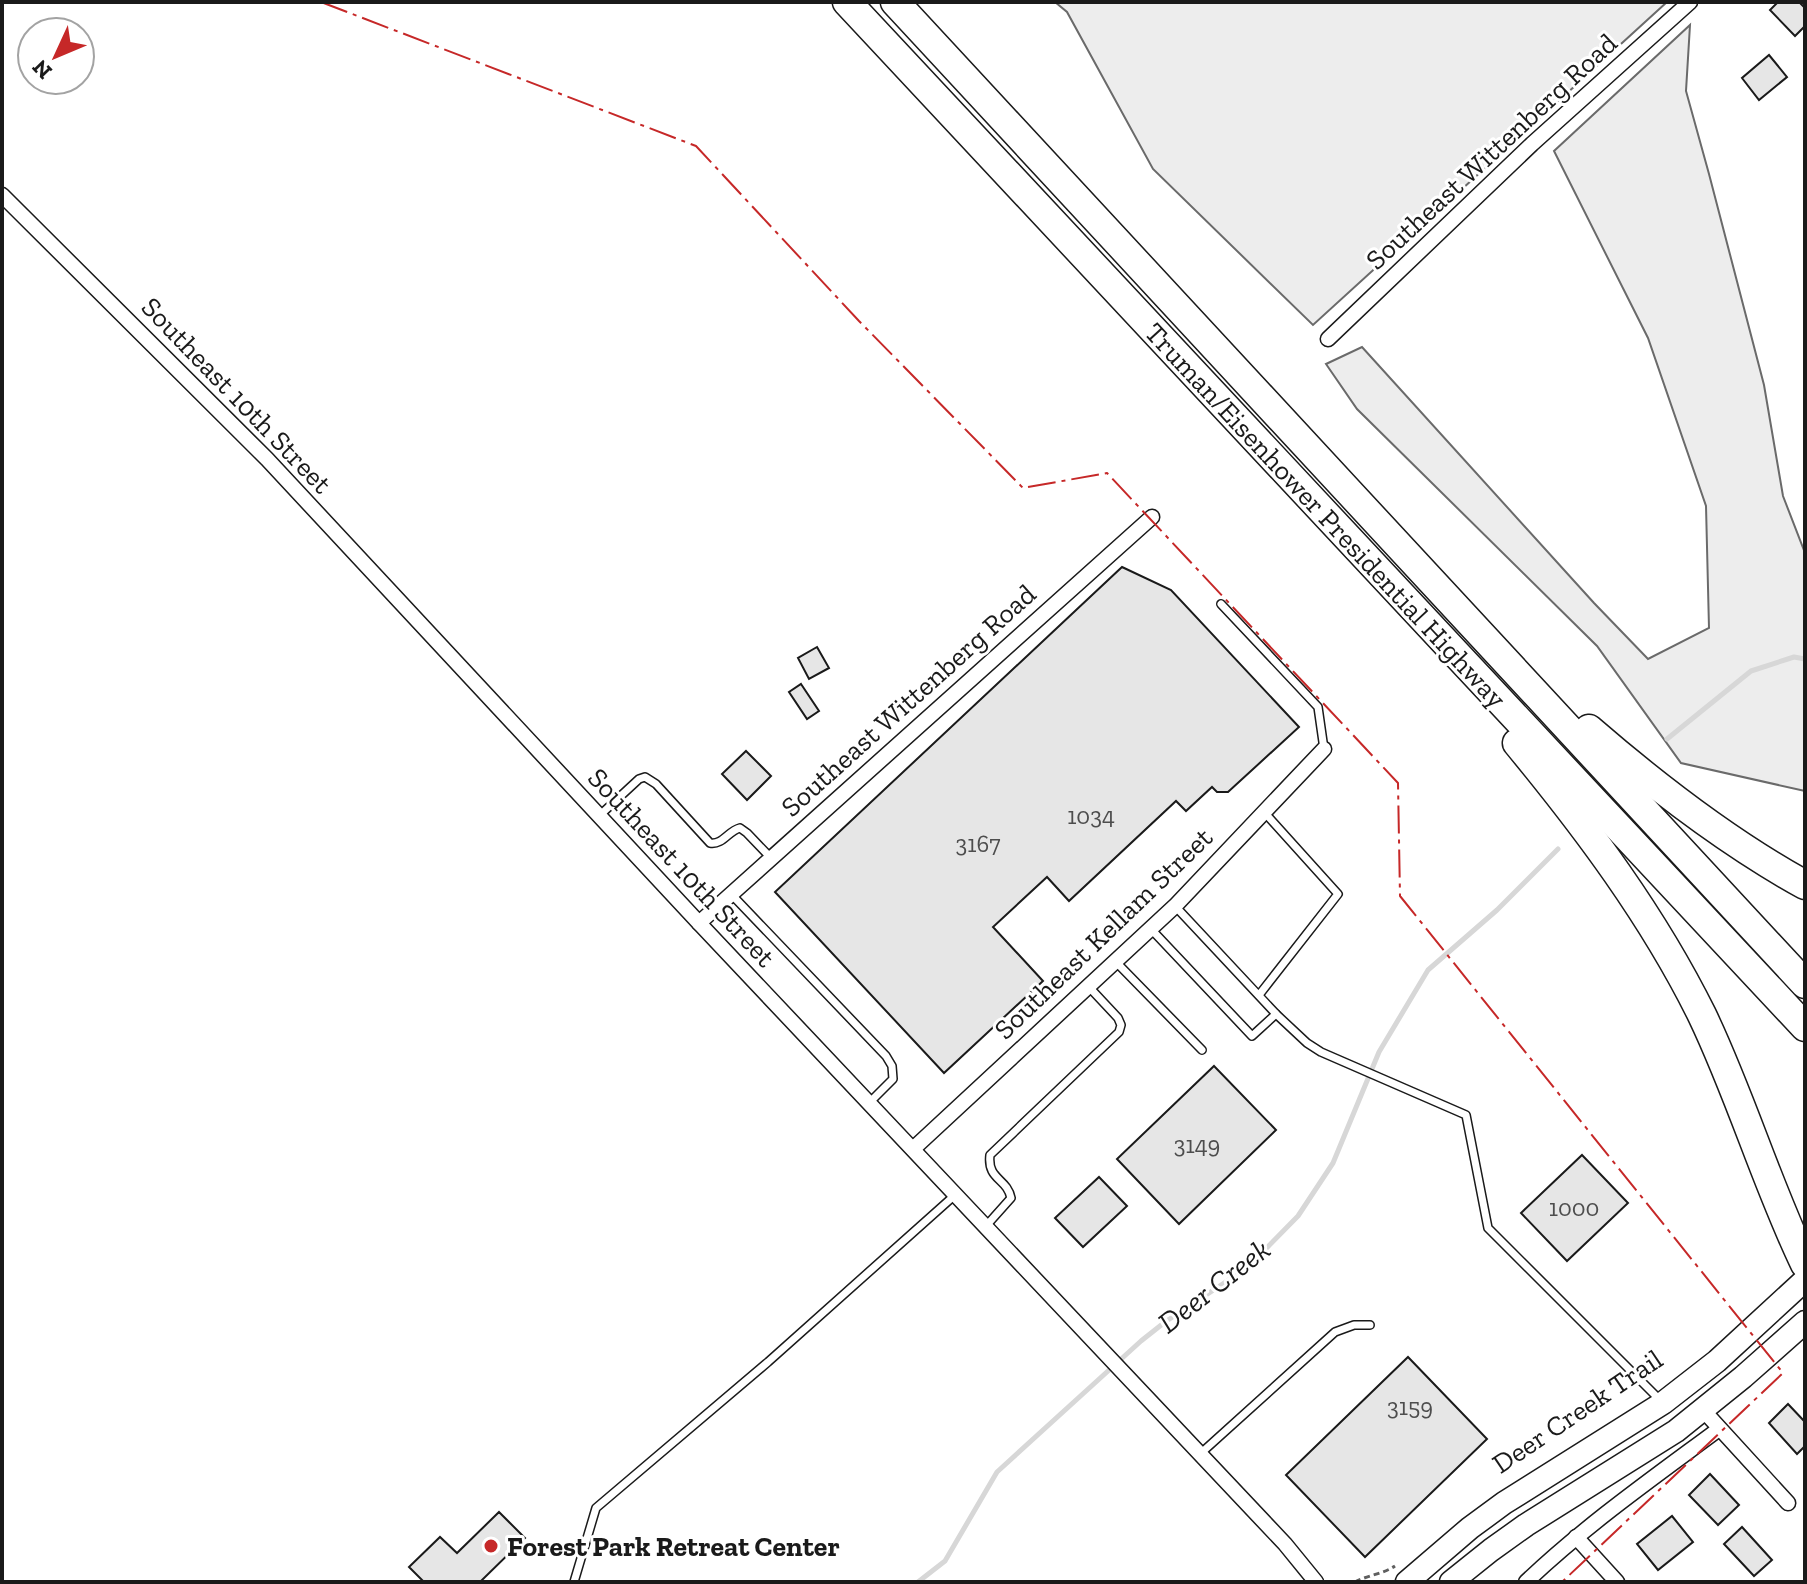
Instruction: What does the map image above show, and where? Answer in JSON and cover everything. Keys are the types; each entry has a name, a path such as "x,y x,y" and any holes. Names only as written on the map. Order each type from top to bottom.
{"highway":[{"name":"Truman/Eisenhower Presidential Highway","path":"847,2 1805,1027"},
{"name":"Truman/Eisenhower Presidential Highway","path":"895,2 1805,984"},
{"path":"1380,570 1453,670 1567,803 1636,899 1707,1026 1778,1205 1805,1264"},
{"path":"1461,614 1644,775 1738,846 1805,885"}],"street":[{"name":"Southeast Wittenberg Road","path":"1328,339 1532,144 1690,2"},
{"name":"Southeast 10th Street","path":"2,195 267,459 699,923 1285,1544 1316,1582"},
{"name":"Southeast Wittenberg Road","path":"699,923 1152,517"},
{"name":"Southeast Kellam Street","path":"913,1149 1175,906 1324,749"},
{"path":"1403,1572 1504,1503 1663,1403 1717,1361 1805,1280"},
{"path":"1451,1582 1526,1525 1642,1453 1703,1410 1805,1322"},
{"path":"1703,1410 1788,1503"},
{"path":"1526,1582 1576,1537 1719,1429"},
{"path":"1576,1537 1617,1582"}],"lane":[{"path":"1221,604 1318,707 1324,749"},
{"path":"599,816 645,777 656,784 710,843 720,842 740,828 771,858"},
{"path":"1259,995 1338,894 1264,812"},
{"path":"731,894 886,1056 892,1066 893,1079 869,1103"},
{"path":"1175,906 1307,1043 1321,1052 1466,1115 1488,1228 1663,1403"},
{"path":"1150,928 1252,1036 1276,1014"},
{"path":"1115,960 1202,1050"},
{"path":"986,1226 1011,1198 1011,1192 992,1172 990,1155 1119,1032 1121,1025 1118,1018 1088,986"},
{"path":"574,1582 596,1508 768,1362 956,1195"},
{"path":"1200,1454 1335,1332 1354,1325 1370,1325"}],"path":[{"path":"1355,1582 1368,1575 1403,1572"}],"shaded area":[{"path":"1055,2 1667,2 1313,325 1153,169 1067,12"},
{"path":"1690,25 1686,91 1764,385 1783,496 1805,553 1805,791 1681,763 1597,646 1357,409 1326,364 1362,347 1648,659 1709,628 1706,506 1648,338 1554,151"}],"building":[{"path":"1778,2 1799,2 1805,8 1805,26 1795,36 1770,10"},
{"path":"1769,55 1787,77 1759,100 1742,78"},
{"path":"1122,567 1171,590 1299,727 1228,792 1217,792 1212,787 1186,811 1176,801 1069,901 1047,877 993,927 1043,981 944,1073 775,892"},
{"path":"817,647 829,668 809,679 798,658"},
{"path":"801,684 819,711 807,719 789,692"},
{"path":"746,751 771,776 747,800 722,774"},
{"path":"1214,1066 1276,1130 1179,1224 1117,1159"},
{"path":"1582,1155 1628,1203 1567,1261 1521,1213"},
{"path":"1099,1177 1127,1206 1083,1247 1055,1218"},
{"path":"1408,1357 1487,1439 1365,1557 1286,1475"},
{"path":"1788,1404 1805,1422 1805,1446 1797,1454 1769,1423"},
{"path":"1710,1474 1739,1505 1718,1525 1689,1495"},
{"name":"Forest Park Retreat Center","path":"499,1512 525,1538 482,1580 484,1582 424,1582 409,1567 440,1537 457,1553"},
{"path":"1672,1516 1693,1542 1658,1570 1637,1544"},
{"path":"1742,1527 1772,1560 1754,1576 1724,1544"}],"waterway":[{"name":"Deer Creek","path":"1667,739 1751,671 1794,657 1805,659"},
{"name":"Deer Creek","path":"918,1582 945,1561 997,1472 1141,1341 1247,1268 1298,1216 1333,1163 1379,1052 1428,970 1497,910 1558,849"}],"power":[{"path":"321,2 696,146 859,321 1023,488 1107,473 1398,783 1400,896 1783,1373 1562,1582"}],"place":[{"name":"Forest Park Retreat Center","path":"491,1546"}]}
